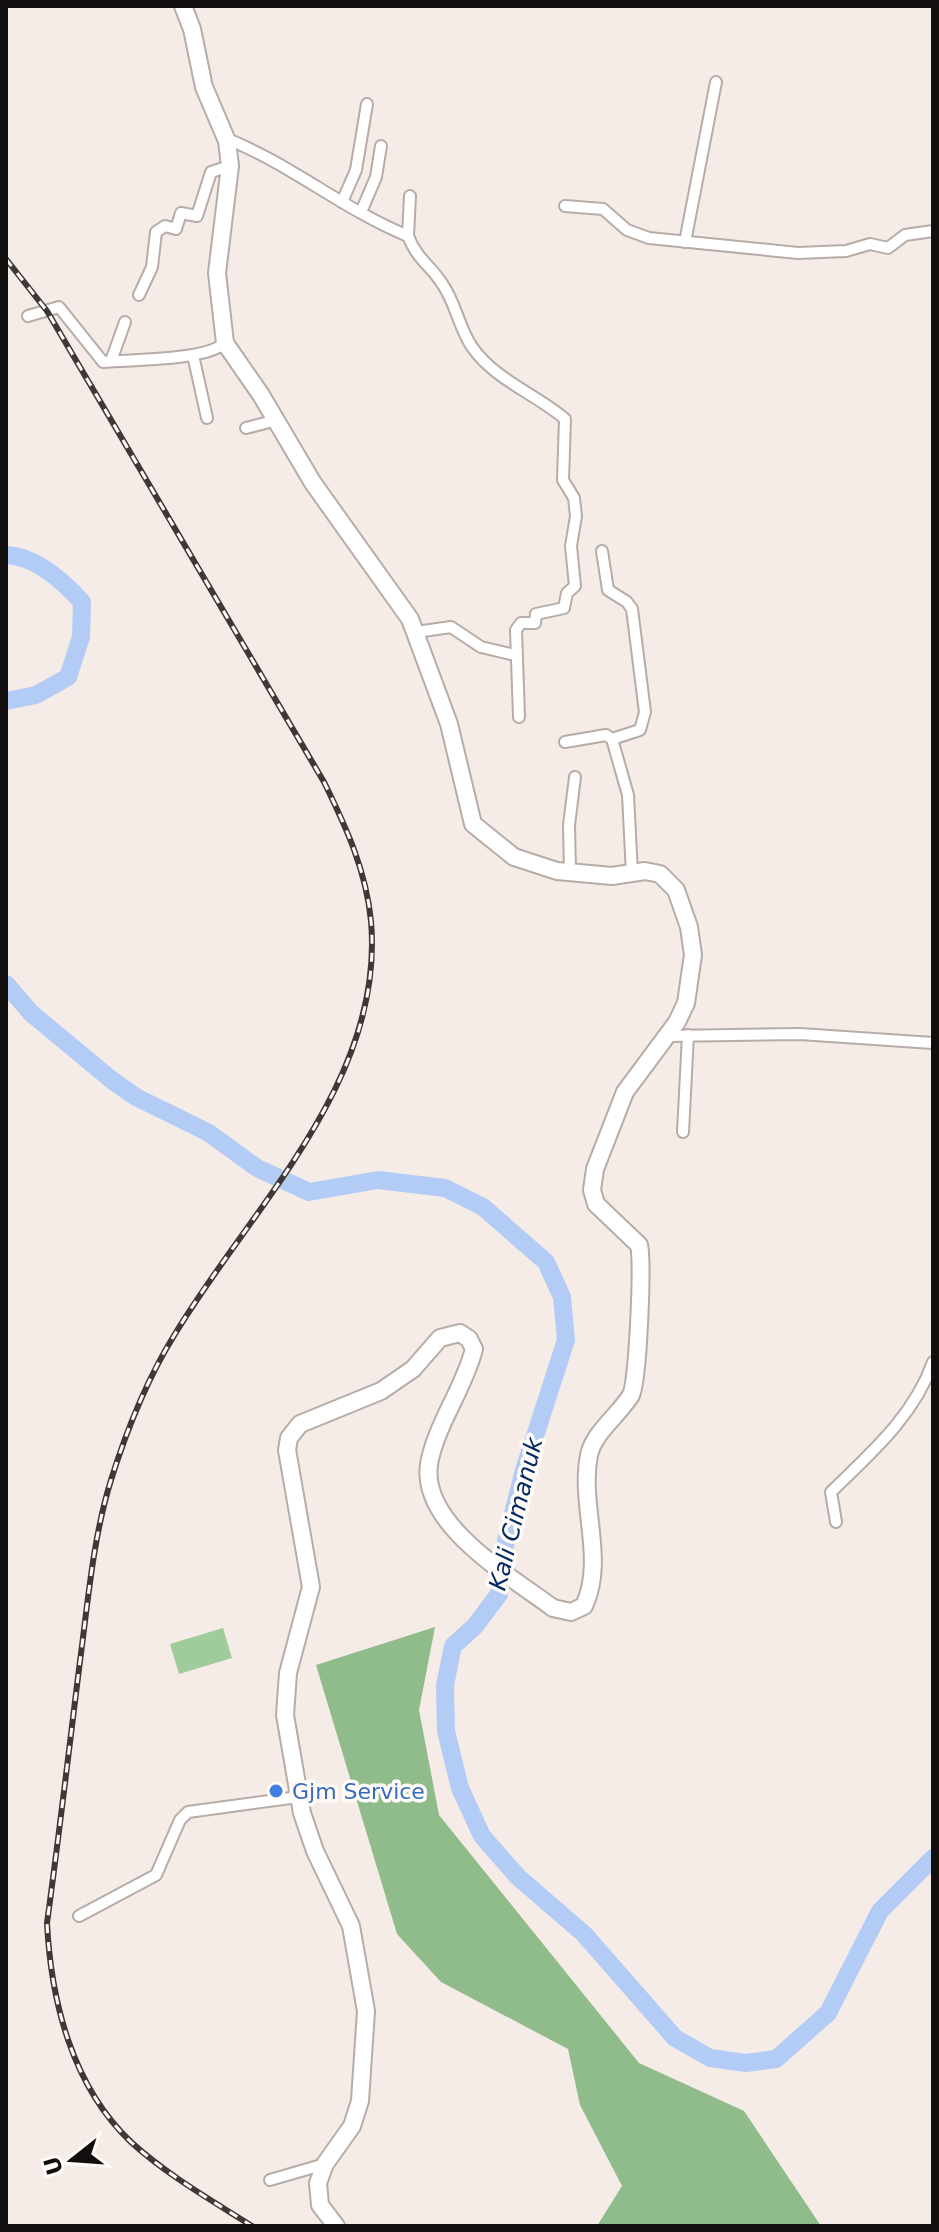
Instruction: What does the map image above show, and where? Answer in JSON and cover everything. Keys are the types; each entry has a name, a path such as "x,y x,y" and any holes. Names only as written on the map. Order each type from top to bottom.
{"main road":[{"path":"183,6 192,29 204,87 225,138 230,166 217,273 225,343 277,420 313,483 416,632 455,744 473,824 514,857 557,871 612,876 645,871 669,880 681,900 693,955 686,1003 625,1092 593,1177 596,1204 639,1245 642,1279 636,1385 598,1436 589,1456 588,1514 593,1560 589,1596 579,1610 561,1610 516,1579 461,1536 433,1503 428,1478 438,1436 474,1349 469,1339 452,1333 440,1338 413,1369 393,1384 363,1399 312,1417 294,1429 289,1438 289,1473 311,1578 284,1699 298,1797 315,1851 351,1926 366,2011 360,2101 352,2126 325,2164 318,2196 325,2214 336,2226"}],"street":[{"path":"685,242 716,82"},
{"path":"342,202 356,170 367,104"},
{"path":"225,138 258,151 381,227 408,236"},
{"path":"361,212 376,177 381,146"},
{"path":"139,295 154,257 156,232 165,226 176,229 181,213 197,216 211,172 230,166"},
{"path":"410,196 408,236 419,260 429,265 446,288 460,328 486,364 566,420 563,480 574,498 576,516 571,546 575,588 567,593 564,608 536,614 535,623 521,623 516,630 519,717"},
{"path":"565,206 603,209 636,235 798,253 846,251 870,244 888,248 905,235 933,231"},
{"path":"28,316 59,307 99,359 111,361 193,355 219,348 225,343"},
{"path":"111,361 125,322"},
{"path":"193,355 207,418"},
{"path":"246,428 277,420"},
{"path":"602,551 608,590 632,609 645,712 640,730 612,739"},
{"path":"416,632 451,627 481,647 515,655"},
{"path":"565,742 606,735 612,739 628,795 632,874"},
{"path":"570,871 569,825 575,777"},
{"path":"666,1036 800,1034 933,1043"},
{"path":"683,1132 688,1035"},
{"path":"836,1522 831,1492 886,1439 924,1386 933,1362"},
{"path":"902,1417 903,1436"},
{"path":"79,1916 156,1875 180,1820 188,1812 298,1797"},
{"path":"270,2180 325,2164"}],"green space":[{"path":"435,1627 419,1710 439,1815 639,2063 744,2111 821,2226 597,2226 622,2186 580,2105 568,2049 441,1982 397,1934 316,1665"},
{"path":"223,1628 232,1658 179,1674 170,1644"}],"waterway":[{"name":"Kali Cimanuk","path":"6,555 38,565 58,578 82,602 81,637 68,677 36,695 6,701"},
{"name":"Kali Cimanuk","path":"6,984 31,1013 113,1081 136,1097 209,1133 257,1168 309,1192 378,1180 445,1188 483,1207 546,1262 562,1297 566,1340 524,1470 505,1545 499,1594 475,1626 453,1646 445,1685 446,1731 460,1788 482,1836 518,1877 584,1934 675,2038 710,2058 746,2063 776,2059 828,2013 880,1911 933,1858"}],"railway":[{"path":"6,259 47,311 324,782 360,866 371,921 370,979 357,1035 335,1088 307,1140 165,1351 138,1405 111,1480 92,1570 47,1923 60,2012 68,2041 94,2095 111,2120 145,2154 252,2226"}],"place":[{"name":"Gjm Service","path":"276,1791"}]}
